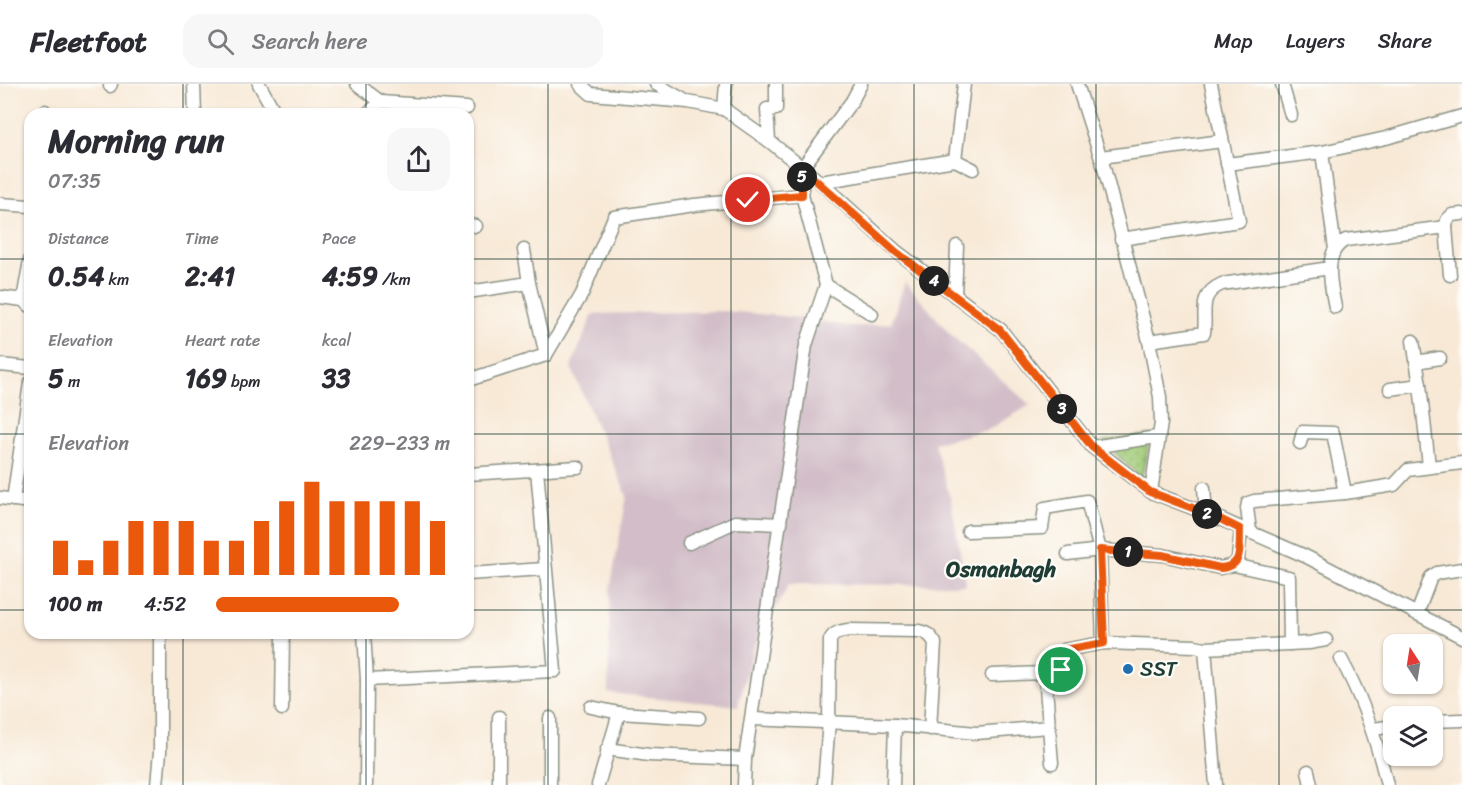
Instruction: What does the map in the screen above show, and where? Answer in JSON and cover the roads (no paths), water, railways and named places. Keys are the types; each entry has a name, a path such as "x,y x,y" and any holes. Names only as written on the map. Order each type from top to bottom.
{"street":[{"path":"194,84 195,108"},
{"path":"259,84 272,108"},
{"path":"357,84 381,102 467,108"},
{"path":"580,84 591,94 688,102 724,109 820,182 896,252 1000,330 1092,447 1150,492 1305,556 1462,637"},
{"path":"656,84 688,102"},
{"path":"724,109 726,84"},
{"path":"769,141 767,109 776,109 776,84"},
{"path":"744,785 745,759 806,345 826,285 802,195 802,168 852,101 861,84"},
{"path":"955,160 964,84"},
{"path":"1077,84 1101,157 1149,341 1160,397 1161,423 1150,492"},
{"path":"1121,239 1239,221 1211,84"},
{"path":"1282,84 1291,115"},
{"path":"374,108 381,102"},
{"path":"1227,164 1322,152 1386,138 1462,116"},
{"path":"1101,157 1222,141"},
{"path":"1322,152 1335,249 1330,268 1335,307"},
{"path":"820,182 955,160 973,169"},
{"path":"474,378 546,355 582,294 614,217 802,195"},
{"path":"0,204 24,206"},
{"path":"1450,274 1446,227 1452,215 1462,214"},
{"path":"1335,249 1346,240 1446,227"},
{"path":"955,296 957,246"},
{"path":"524,250 529,283 546,355"},
{"path":"1149,341 1204,333 1205,299 1209,292 1222,284 1330,268"},
{"path":"474,291 529,283"},
{"path":"826,285 872,314"},
{"path":"0,297 24,302"},
{"path":"1413,341 1429,466"},
{"path":"1416,362 1440,358"},
{"path":"0,365 24,367"},
{"path":"1390,389 1420,385"},
{"path":"24,412 6,499 24,501"},
{"path":"1300,443 1303,432 1333,433 1345,493"},
{"path":"1092,447 1157,438"},
{"path":"1234,565 1238,560 1245,530 1248,503 1345,493 1394,485 1408,470 1462,463"},
{"path":"474,474 578,467"},
{"path":"367,680 555,671 537,470"},
{"path":"1204,488 1206,514"},
{"path":"968,531 1042,528 1045,508 1087,501 1100,550 1104,643"},
{"path":"689,543 735,522 781,524"},
{"path":"1068,554 1100,550 1162,555 1220,568 1234,565 1289,577 1290,644"},
{"path":"474,574 545,569"},
{"path":"1417,614 1431,577 1437,573 1462,569"},
{"path":"824,785 829,721 830,640 838,632 849,630 927,633 935,643 930,729"},
{"path":"157,785 160,752 160,639"},
{"path":"282,709 283,639"},
{"path":"364,639 367,680 366,785"},
{"path":"992,675 1045,674 1061,670 1061,653 1064,650 1104,643 1205,648 1326,640"},
{"path":"1205,648 1216,785"},
{"path":"1341,659 1356,685 1372,729 1388,785"},
{"path":"1045,674 1052,763"},
{"path":"591,707 619,713 699,718"},
{"path":"598,785 619,713"},
{"path":"499,717 499,785"},
{"path":"550,718 550,785"},
{"path":"752,718 895,725 976,733 1049,727"},
{"path":"1443,721 1462,720"},
{"path":"893,785 895,725"},
{"path":"1372,729 1383,728"},
{"path":"607,749 649,755 745,759"},
{"path":"1308,771 1311,785"}],"place":[{"name":"SST","path":"1128,669"}],"district":[{"name":"Osmanbagh","path":"1001,569"}]}
